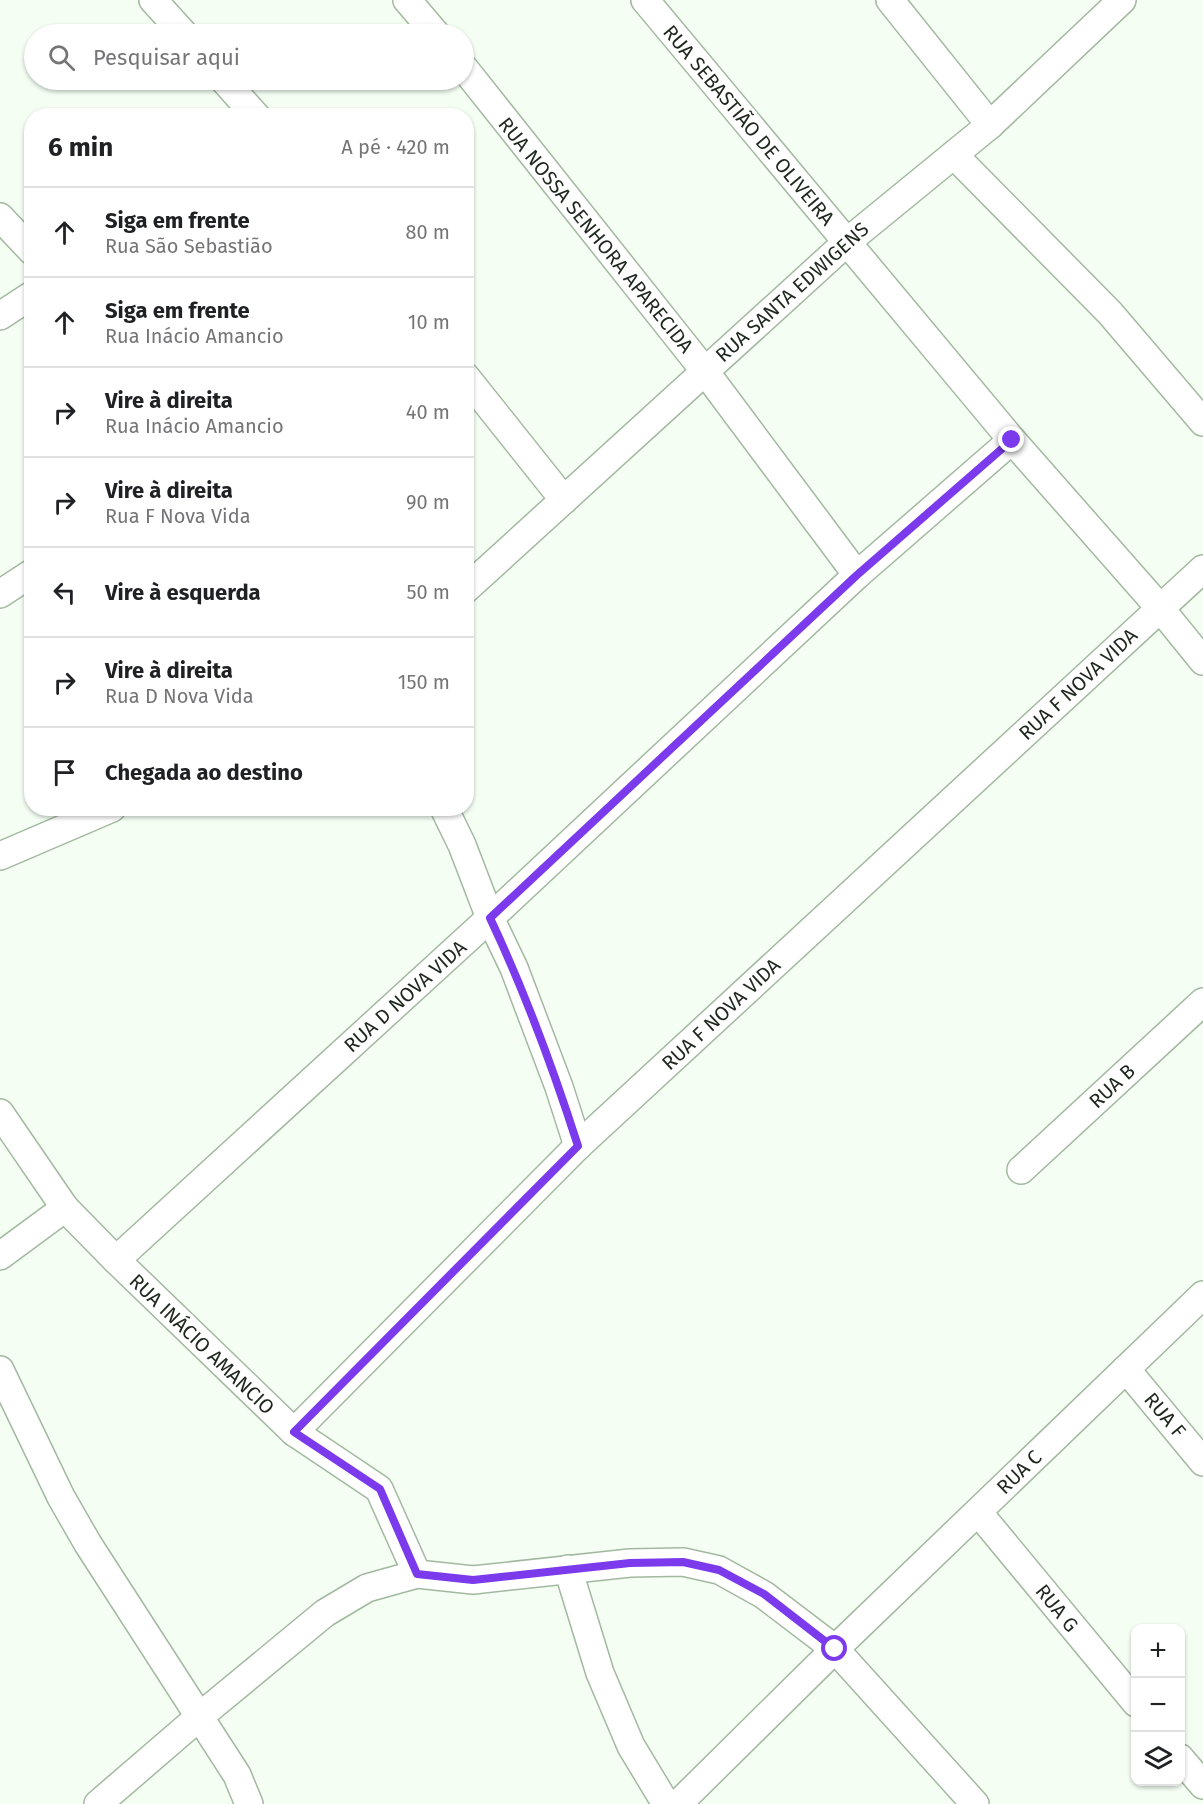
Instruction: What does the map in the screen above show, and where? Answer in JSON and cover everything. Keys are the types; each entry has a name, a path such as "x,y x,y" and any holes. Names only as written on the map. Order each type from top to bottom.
{"street":[{"path":"153,0 175,24"},
{"path":"407,0 427,24"},
{"name":"RUA SEBASTIÃO DE OLIVEIRA","path":"645,0 1012,440 1160,608 1203,661"},
{"path":"890,0 990,125"},
{"name":"RUA SANTA EDWIGENS","path":"474,582 848,242 990,125 1122,0"},
{"name":"RUA NOSSA SENHORA APARECIDA","path":"474,81 705,370 857,575"},
{"path":"233,90 249,108"},
{"path":"954,155 1110,313 1203,422"},
{"path":"0,217 24,242"},
{"path":"0,316 24,300"},
{"path":"474,387 564,500"},
{"name":"RUA D NOVA VIDA","path":"116,1260 490,918 857,575 1012,440"},
{"name":"RUA F NOVA VIDA","path":"294,1432 578,1146 1203,569"},
{"path":"0,594 24,578"},
{"path":"0,856 93,816"},
{"path":"448,816 462,845 490,918 514,968 578,1146"},
{"name":"RUA B","path":"1021,1170 1203,1002"},
{"name":"RUA INÁCIO AMANCIO","path":"0,1113 65,1208 116,1260 294,1432 380,1489 417,1574"},
{"path":"0,1256 65,1208"},
{"name":"RUA C","path":"678,1804 835,1649 1203,1295"},
{"name":"RUA F","path":"1126,1369 1203,1462"},
{"path":"0,1370 60,1497 237,1775 249,1804"},
{"name":"RUA G","path":"978,1512 1131,1697"},
{"path":"98,1804 198,1717 325,1613 367,1588 417,1574 473,1580 630,1563 683,1562 719,1570 764,1594 835,1649 975,1804"},
{"path":"568,1569 600,1673 631,1746 666,1804"},
{"path":"1185,1764 1203,1785"}],"route":[{"path":"835,1649 764,1594 719,1570 683,1562 630,1563 473,1580 417,1574 380,1489 294,1432 578,1146 537,1027 514,968 490,918 857,575 1012,440"}]}
